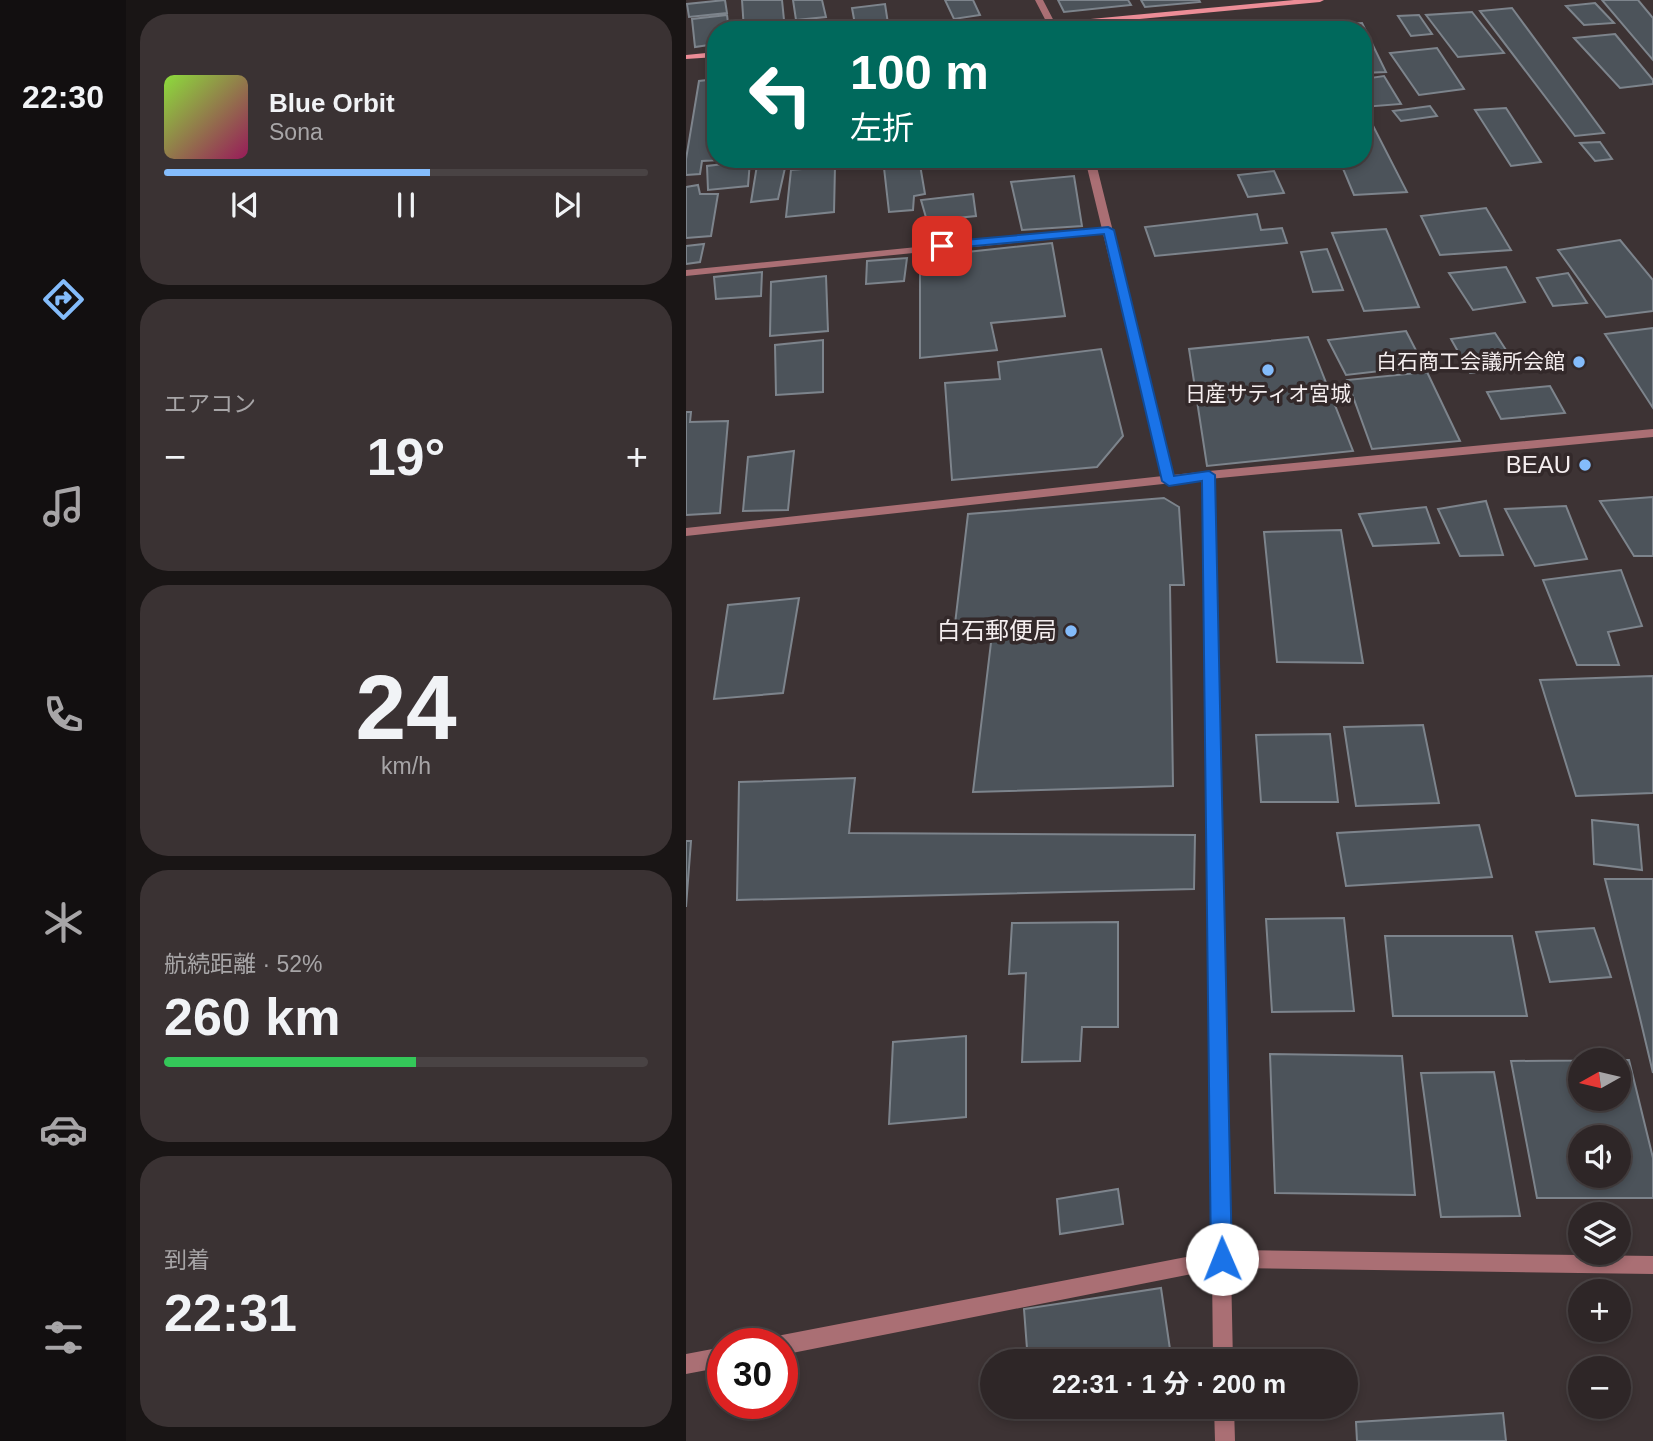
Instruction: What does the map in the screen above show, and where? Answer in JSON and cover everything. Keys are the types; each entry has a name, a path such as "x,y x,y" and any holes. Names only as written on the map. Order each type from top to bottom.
{"main road":[{"path":"1112,21 1320,0"},
{"path":"686,57 707,55"}],"street":[{"path":"1039,0 1049,21"},
{"path":"1092,168 1169,481"},
{"path":"686,273 859,253 1108,230"},
{"path":"686,532 1209,475 1653,433"},
{"path":"1209,475 1223,1349"},
{"path":"798,1342 1222,1259 1653,1265"},
{"path":"686,1364 707,1360"},
{"path":"1224,1419 1225,1441"}],"building":[{"path":"725,0 727,13 689,17 687,4"},
{"path":"742,0 782,0 784,21 743,21"},
{"path":"793,0 822,0 826,17 796,20"},
{"path":"945,0 973,0 980,15 954,19"},
{"path":"1058,0 1128,0 1131,5 1064,12"},
{"path":"1141,0 1199,0 1200,2 1145,7"},
{"path":"1602,0 1638,0 1653,18 1653,60"},
{"path":"1595,3 1614,23 1584,25 1566,6"},
{"path":"885,4 888,21 854,21 852,8"},
{"path":"1512,8 1604,133 1575,136 1480,11"},
{"path":"1472,12 1504,53 1458,57 1426,15"},
{"path":"727,15 728,21 707,21 707,45 695,47 692,19"},
{"path":"1419,15 1432,34 1411,36 1398,16"},
{"path":"1615,34 1653,80 1653,84 1620,88 1574,38"},
{"path":"1372,43 1386,72 1372,73"},
{"path":"1437,48 1464,89 1419,95 1390,53"},
{"path":"1384,76 1401,104 1372,106 1372,78"},
{"path":"707,80 707,161 702,161 700,174 686,175 686,159 699,81"},
{"path":"1430,106 1437,116 1401,121 1393,111"},
{"path":"1506,108 1541,162 1511,166 1475,110"},
{"path":"1372,124 1407,192 1354,195 1343,168 1372,168"},
{"path":"1600,142 1612,159 1595,161 1580,143"},
{"path":"707,168 749,168 748,186 708,190"},
{"path":"757,168 785,168 778,199 751,202"},
{"path":"835,168 834,212 786,217 791,170"},
{"path":"884,168 921,168 925,194 914,196 913,210 889,212"},
{"path":"1274,171 1284,193 1248,197 1238,175"},
{"path":"1074,176 1082,226 1022,230 1011,182"},
{"path":"698,185 700,194 718,194 711,236 686,238 686,187"},
{"path":"973,194 976,216 927,221 921,200"},
{"path":"1486,208 1511,250 1440,255 1421,216"},
{"path":"1257,214 1261,230 1282,228 1287,243 1155,256 1145,227"},
{"path":"1386,229 1419,307 1364,311 1332,233"},
{"path":"1620,240 1653,280 1653,311 1606,317 1558,250"},
{"path":"1052,243 1065,316 991,323 997,350 920,358 920,257"},
{"path":"704,244 700,262 686,264 686,246"},
{"path":"1327,249 1343,290 1313,292 1301,252"},
{"path":"907,258 904,281 866,284 867,261"},
{"path":"1506,267 1525,302 1473,310 1449,273"},
{"path":"762,272 761,296 716,299 714,277"},
{"path":"1568,273 1587,303 1553,306 1537,278"},
{"path":"826,276 828,331 770,336 771,282"},
{"path":"1653,328 1653,408 1605,334"},
{"path":"1406,331 1424,366 1346,375 1328,340"},
{"path":"1495,333 1517,367 1470,373 1451,339"},
{"path":"1308,337 1353,451 1207,466 1189,349"},
{"path":"823,340 823,392 776,395 775,345"},
{"path":"1101,349 1123,436 1097,467 952,480 945,383 1000,379 998,362"},
{"path":"1427,372 1460,441 1372,449 1347,380"},
{"path":"1550,386 1565,413 1501,419 1487,392"},
{"path":"686,412 691,412 690,422 728,421 720,513 686,515"},
{"path":"794,451 788,510 743,511 748,457"},
{"path":"1653,497 1653,556 1634,556 1600,501"},
{"path":"1164,498 1179,507 1184,585 1170,585 1173,786 973,792 993,626 955,624 968,514"},
{"path":"1486,501 1503,555 1460,556 1438,509"},
{"path":"1566,506 1587,559 1535,566 1505,509"},
{"path":"1426,507 1439,543 1373,546 1359,514"},
{"path":"1341,530 1363,663 1277,662 1264,532"},
{"path":"1621,570 1642,626 1608,632 1619,665 1577,665 1543,580"},
{"path":"799,598 783,693 714,699 728,605"},
{"path":"1653,676 1653,793 1576,796 1540,680"},
{"path":"1423,725 1439,803 1356,806 1344,727"},
{"path":"1330,734 1338,802 1261,802 1256,735"},
{"path":"855,778 849,833 1195,835 1194,889 737,900 739,782"},
{"path":"1592,820 1638,825 1642,870 1594,864"},
{"path":"1479,825 1492,877 1346,886 1337,833"},
{"path":"686,841 691,841 686,907"},
{"path":"1605,879 1653,879 1653,1073 1639,1014"},
{"path":"1344,918 1354,1011 1272,1012 1266,919"},
{"path":"1118,922 1118,1027 1082,1027 1080,1061 1022,1062 1026,973 1009,974 1012,923"},
{"path":"1594,928 1611,977 1550,982 1536,932"},
{"path":"1385,936 1512,936 1527,1016 1393,1016"},
{"path":"966,1036 966,1117 889,1124 893,1042"},
{"path":"1270,1054 1402,1056 1415,1195 1275,1193"},
{"path":"1568,1060 1568,1111 1631,1111 1631,1068 1653,1158 1653,1198 1537,1198 1511,1061"},
{"path":"1494,1072 1520,1216 1441,1217 1421,1073"},
{"path":"1118,1189 1123,1224 1060,1234 1057,1199"},
{"path":"1161,1288 1170,1349 1027,1349 1024,1309"},
{"path":"1503,1413 1506,1441 1357,1441 1356,1422"}],"place":[{"name":"白石商工会議所会館","path":"1579,362"},
{"name":"日産サティオ宮城","path":"1268,370"},
{"name":"BEAU","path":"1585,465"},
{"name":"白石郵便局","path":"1071,631"}],"route":[{"path":"942,246 1108,230 1169,481 1209,475 1222,1259"}]}
